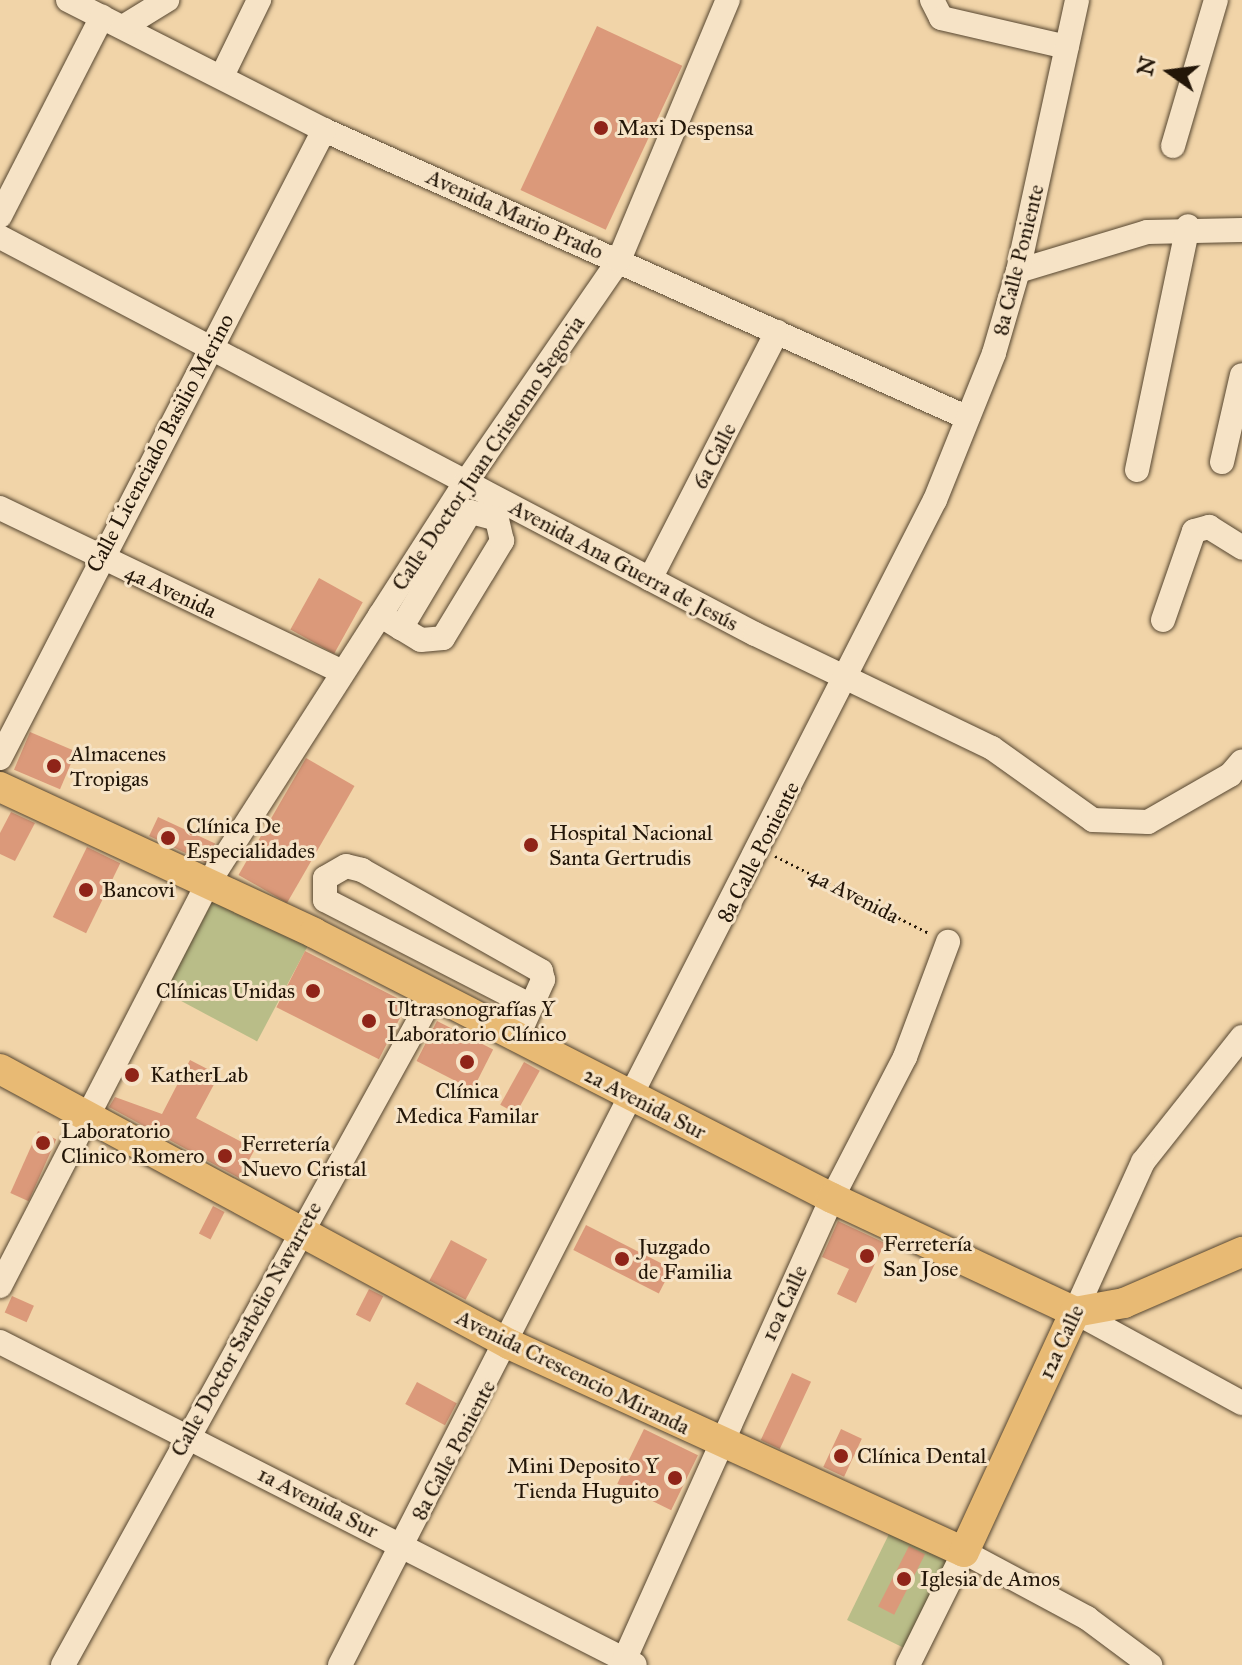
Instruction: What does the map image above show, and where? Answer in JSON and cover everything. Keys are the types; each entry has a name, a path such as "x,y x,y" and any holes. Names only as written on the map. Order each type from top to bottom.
{"main road":[{"name":"2a Avenida Sur","path":"0,787 309,931 832,1198 1075,1312"},
{"name":"Avenida Crescencio Miranda","path":"0,1069 509,1344 719,1444 964,1552"},
{"path":"1075,1312 1124,1303 1242,1252"},
{"name":"12a Calle","path":"964,1552 1075,1312"}],"street":[{"name":"Avenida Mario Prado","path":"68,0 324,130 968,418"},
{"path":"0,216 112,22 167,0"},
{"path":"222,76 259,0"},
{"name":"Calle Doctor Juan Cristomo Segovia","path":"0,1286 84,1117 207,885 343,672 391,621 466,482 619,260 728,0"},
{"path":"932,0 941,18 1067,47"},
{"name":"8a Calle Poniente","path":"340,1665 509,1344 935,500 968,418 1018,271 1077,0"},
{"path":"1173,146 1216,0"},
{"name":"Calle Licenciado Basilio Merino","path":"0,758 100,557 324,130"},
{"path":"1137,470 1188,226"},
{"path":"1018,271 1147,232 1188,226 1242,230"},
{"name":"Avenida Ana Guerra de Jesús","path":"0,237 212,344 466,482 845,680 992,748 1093,820 1123,826 1148,822 1238,773"},
{"name":"6a Calle","path":"650,579 777,332"},
{"path":"1222,462 1242,375"},
{"name":"4a Avenida","path":"0,508 343,672"},
{"path":"470,512 497,519 502,541 466,602 443,638 421,640 391,621 430,580 470,512"},
{"path":"1163,620 1194,531 1209,527 1242,548"},
{"path":"430,580 466,602"},
{"path":"309,931 325,900 325,878 333,870 362,870 541,971 517,1038"},
{"path":"325,900 531,1006"},
{"name":"10a Calle","path":"627,1663 719,1444 832,1198 905,1057 948,942"},
{"name":"Calle Doctor Sarbelio Navarrete","path":"63,1665 299,1231 433,995"},
{"name":"12a Calle","path":"1075,1312 1143,1162 1242,1037"},
{"path":"1075,1312 1242,1403"},
{"name":"1a Avenida Sur","path":"0,1342 404,1545 627,1663"},
{"name":"12a Calle","path":"908,1665 964,1552"},
{"name":"Avenida Crescencio Miranda","path":"964,1552 1126,1641 1150,1665"}],"path":[{"name":"4a Avenida","path":"760,849 948,942"}],"green space":[{"path":"216,895 309,944 257,1041 164,992"},
{"path":"890,1532 948,1560 905,1648 847,1620"}],"building":[{"name":"Maxi Despensa","path":"597,26 682,66 606,230 521,190"},
{"path":"319,578 363,602 334,654 290,630"},
{"path":"30,732 76,752 60,789 14,770"},
{"path":"306,758 354,786 287,903 238,875"},
{"path":"11,812 35,823 15,861 0,854 0,833"},
{"path":"158,817 215,844 206,863 149,836"},
{"name":"Bancovi","path":"87,847 120,863 86,933 53,917"},
{"path":"305,951 407,1003 379,1059 276,1007"},
{"path":"437,1021 493,1050 473,1090 417,1061"},
{"path":"190,1060 219,1075 196,1118 255,1149 239,1178 109,1107 115,1097 162,1114"},
{"path":"524,1062 540,1071 516,1114 500,1105"},
{"path":"38,1131 56,1139 29,1201 10,1193"},
{"path":"213,1206 225,1212 211,1240 199,1234"},
{"path":"838,1221 885,1243 856,1303 837,1294 849,1269 822,1257"},
{"name":"Juzgado de Familia","path":"586,1225 672,1269 659,1294 573,1250"},
{"path":"451,1240 487,1259 466,1300 429,1281"},
{"path":"369,1289 383,1296 370,1322 356,1315"},
{"path":"12,1296 34,1306 27,1322 5,1312"},
{"path":"792,1373 811,1382 780,1449 761,1440"},
{"path":"417,1382 457,1403 445,1425 405,1404"},
{"path":"644,1429 698,1455 671,1510 617,1484"},
{"name":"Clínica Dental","path":"841,1429 862,1439 844,1477 823,1467"},
{"name":"Iglesia de Amos","path":"909,1546 925,1554 894,1615 878,1607"}],"place":[{"name":"Maxi Despensa","path":"601,128"},
{"name":"Almacenes Tropigas","path":"54,766"},
{"name":"Clínica De Especialidades","path":"168,838"},
{"name":"Hospital Nacional Santa Gertrudis","path":"531,845"},
{"name":"Bancovi","path":"86,890"},
{"name":"Clínicas Unidas","path":"313,991"},
{"name":"Ultrasonografías Y Laboratorio Clínico","path":"369,1021"},
{"name":"Clínica Medica Familar","path":"467,1062"},
{"name":"KatherLab","path":"132,1075"},
{"name":"Laboratorio Clinico Romero","path":"43,1143"},
{"name":"Ferretería Nuevo Cristal","path":"225,1156"},
{"name":"Ferretería San Jose","path":"867,1256"},
{"name":"Juzgado de Familia","path":"622,1259"},
{"name":"Clínica Dental","path":"841,1456"},
{"name":"Mini Deposito Y Tienda Huguito","path":"675,1478"},
{"name":"Iglesia de Amos","path":"904,1579"}]}
